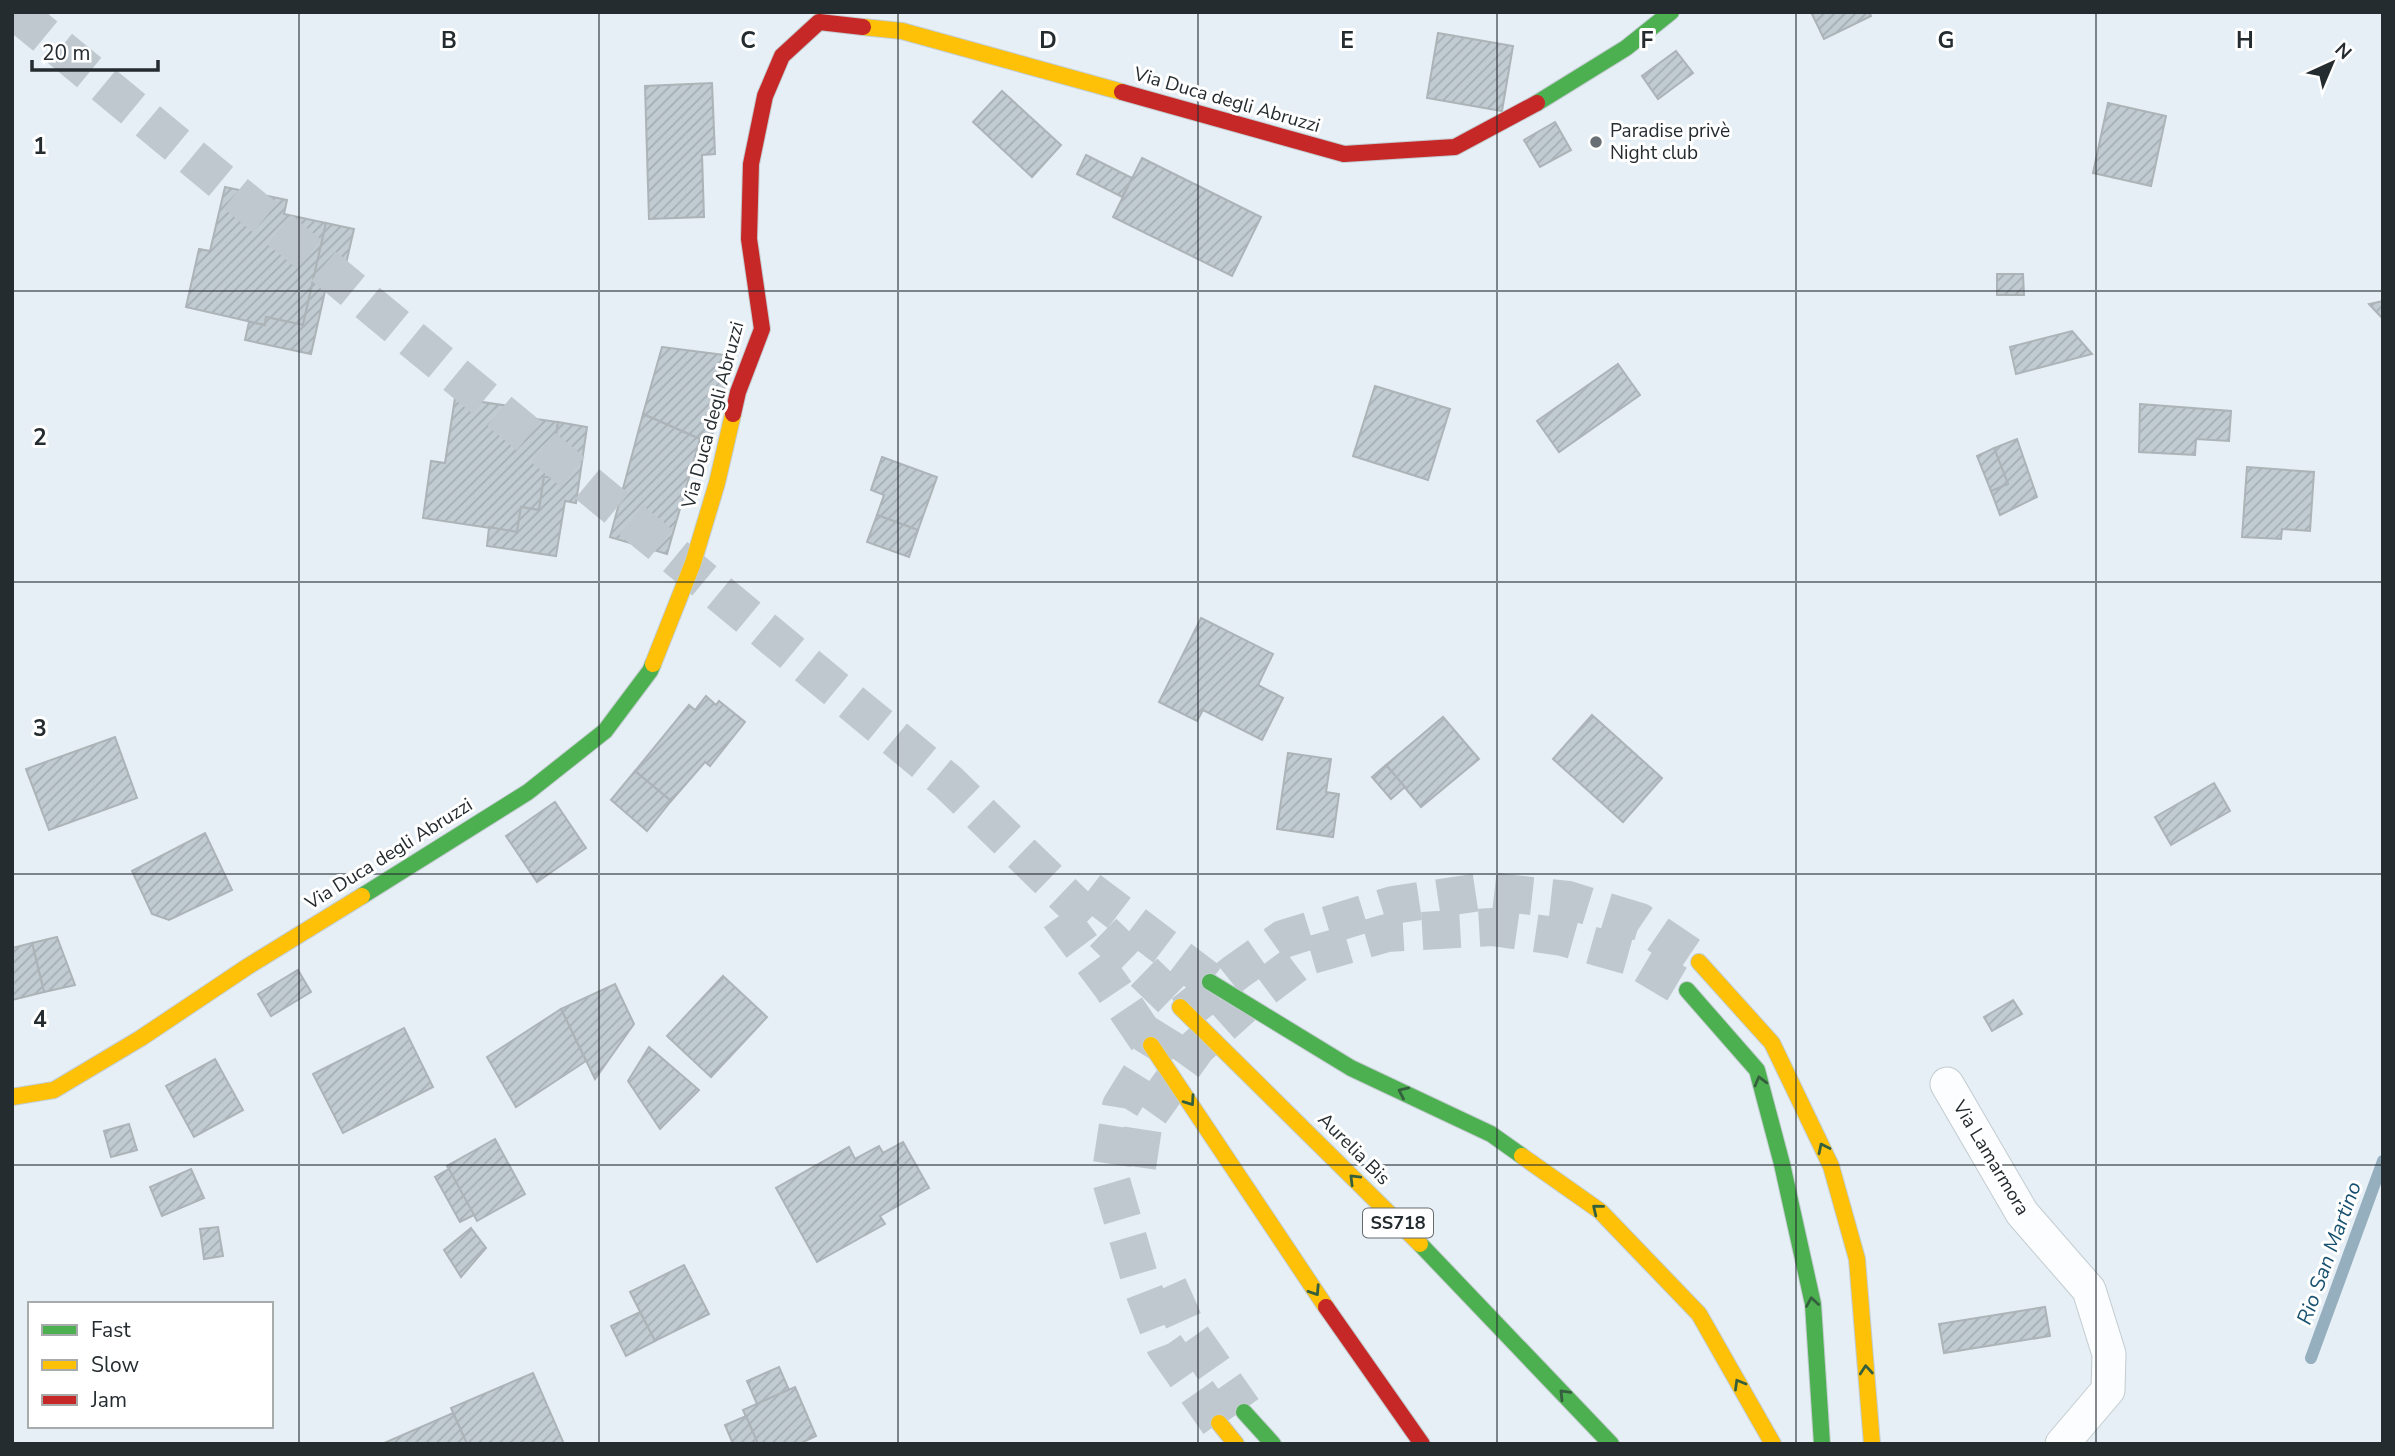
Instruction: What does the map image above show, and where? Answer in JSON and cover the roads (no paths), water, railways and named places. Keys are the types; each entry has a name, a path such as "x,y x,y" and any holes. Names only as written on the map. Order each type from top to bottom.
{"main road":[{"name":"Via Duca degli Abruzzi","path":"12,1097 54,1090 141,1038 247,967 528,792 605,731 650,671 693,564 717,483 738,392 762,329 749,239 751,164 765,96 782,56 819,22 902,31 1344,155 1455,147 1543,99 1626,48 1671,12"},
{"path":"1699,961 1772,1043 1831,1166 1857,1259 1872,1441"},
{"path":"1210,982 1351,1068 1491,1134 1600,1210 1699,1314 1773,1444"},
{"path":"1687,990 1757,1070 1782,1164 1813,1304 1822,1444"},
{"name":"Aurelia Bis","path":"1180,1007 1448,1272 1611,1444"},
{"path":"1150,1045 1201,1117 1366,1368 1422,1444"},
{"path":"1244,1412 1273,1444"},
{"path":"1219,1423 1236,1444"}],"street":[{"name":"Via Lamarmora","path":"1947,1084 2022,1213 2089,1290 2109,1354 2108,1390 2062,1444"}],"waterway":[{"name":"Rio San Martino","path":"2311,1358 2383,1161"}],"tunnel":[{"path":"16,12 948,782 1180,1007"},
{"path":"1089,890 1210,982"},
{"path":"1219,1423 1165,1346 1142,1286 1110,1177 1121,1106 1173,1022 1283,939 1393,905 1487,891 1568,900 1640,922 1699,962"},
{"path":"1059,916 1151,1045"},
{"path":"1137,1167 1144,1121 1197,1047 1256,994 1305,957 1387,933 1492,927 1562,937 1630,956 1687,990"},
{"path":"1168,1286 1189,1333 1243,1410"}],"place":[{"name":"Paradise privè Night club","path":"1596,142"}]}
